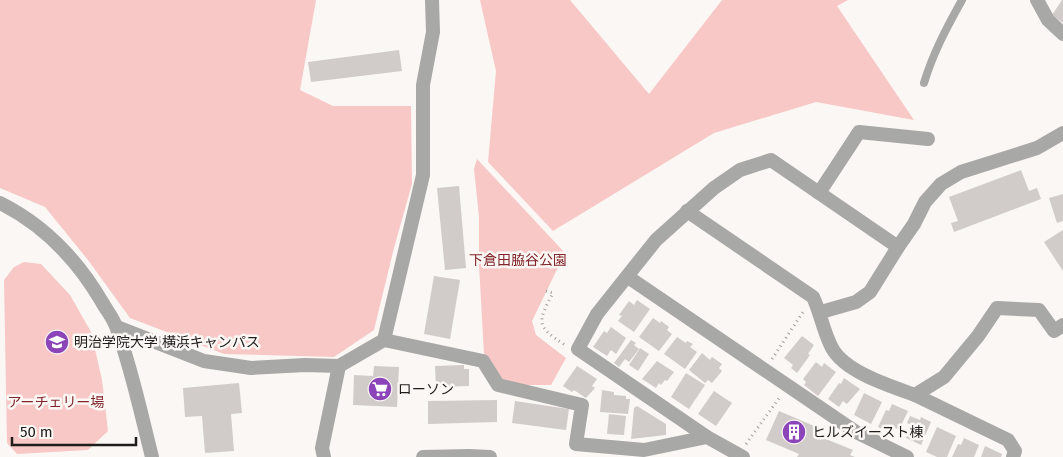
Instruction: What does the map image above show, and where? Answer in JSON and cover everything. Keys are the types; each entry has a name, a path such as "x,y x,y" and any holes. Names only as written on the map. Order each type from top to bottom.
{"street":[{"path":"384,340 423,175 423,85 433,32 432,0"},
{"path":"1037,0 1048,20 1063,34"},
{"path":"819,193 859,132 928,139"},
{"path":"820,312 856,302 870,292 926,202 941,184 961,172 1037,148 1063,133"},
{"path":"741,456 707,437 578,348 597,314 656,240 687,211 714,188 740,170 771,160 898,247"},
{"path":"0,203 31,222 56,242 83,271 117,327 152,457"},
{"path":"687,211 813,297 832,349 846,364 1008,440 1015,451 1013,457"},
{"path":"628,277 856,432 907,457"},
{"path":"915,395 944,377 978,336 997,308 1040,310 1054,331 1063,325"},
{"path":"117,327 204,361 251,368 305,365 339,366 384,340 483,361 498,385 582,404 576,444 644,450 707,437"},
{"path":"324,457 322,448 339,366"},
{"path":"423,457 490,457"}],"lane":[{"path":"924,83 930,63 947,26 962,0"}],"path":[{"path":"546,291 553,293 542,314 542,325 546,332 569,348 578,348"},
{"path":"764,370 813,297"},
{"path":"741,456 788,386"}],"green space":[{"path":"0,0 316,0 300,90 333,106 411,106 412,184 374,330 334,357 224,354 130,318 88,260 45,207 0,188"},
{"path":"480,0 570,0 649,94 722,0 848,0 837,6 914,120 816,102 714,133 553,231 488,162 496,71"},
{"name":"下倉田脇谷公園","path":"477,159 565,253 532,321 536,335 566,358 551,385 522,385 501,380 484,354 479,265 479,217 474,169"},
{"name":"アーチェリー場","path":"24,262 41,264 70,295 91,332 102,380 108,431 88,450 17,454 7,443 4,280 14,267"}],"building":[{"path":"1063,0 1063,23 1052,15"},
{"path":"399,50 402,71 311,82 308,62"},
{"path":"1021,170 1029,191 1037,188 1041,199 954,232 951,223 958,221 949,197"},
{"path":"459,186 466,268 445,270 437,188"},
{"path":"1063,194 1063,221 1057,223 1049,198"},
{"path":"1063,230 1063,271 1044,242"},
{"path":"434,276 460,280 450,339 424,334"},
{"path":"637,300 650,309 634,332 618,321 622,316 619,315 629,301 634,305"},
{"path":"653,318 669,327 667,330 672,334 659,351 639,337"},
{"path":"611,327 626,338 616,354 611,350 607,356 593,347 604,331 607,333"},
{"path":"802,336 814,345 808,354 810,355 797,373 791,368 793,365 784,358"},
{"path":"677,337 686,343 687,341 693,344 690,347 697,352 685,369 664,354"},
{"path":"631,340 636,343 634,345 639,349 629,362 625,359 619,367 614,363"},
{"path":"640,348 649,354 638,371 629,365"},
{"path":"702,353 710,360 712,357 722,364 719,368 722,371 712,383 708,380 705,383 689,370"},
{"path":"657,361 674,372 667,381 665,380 661,385 659,383 656,388 642,379"},
{"path":"816,362 822,367 824,363 836,372 818,396 804,385 806,382 803,379"},
{"path":"464,365 464,369 469,369 469,386 436,387 435,366"},
{"path":"374,366 399,367 397,407 353,405 354,375 373,376"},
{"path":"577,366 597,379 592,386 595,388 586,398 574,390 572,392 563,386"},
{"path":"686,373 705,385 689,409 671,397"},
{"path":"844,378 860,389 847,404 843,401 839,407 828,399"},
{"path":"239,383 242,413 231,414 234,451 205,453 202,416 185,417 183,388"},
{"path":"602,390 614,392 614,395 626,396 626,399 630,399 628,414 600,412"},
{"path":"714,391 732,403 716,426 698,414"},
{"path":"864,393 882,402 871,424 854,415"},
{"path":"497,400 497,422 428,424 428,401"},
{"path":"515,401 569,409 566,430 512,423"},
{"path":"892,404 908,411 899,430 894,427 891,433 878,427 886,410 889,411"},
{"path":"637,406 666,424 666,435 631,439 634,408"},
{"name":"ヒルズイースト棟","path":"779,411 819,428 816,435 853,450 850,455 855,457 797,457 799,454 766,440"},
{"path":"609,414 626,416 624,435 607,434"},
{"path":"910,416 920,420 921,417 931,422 921,445 906,438 911,425 907,423"},
{"path":"937,427 956,436 947,457 937,457 926,452"},
{"path":"964,438 979,445 974,457 952,457 958,444 961,445"},
{"path":"985,446 1002,454 1001,457 981,457"}],"place":[{"name":"明治学院大学 横浜キャンパス","path":"57,342"},
{"name":"ローソン","path":"380,389"},
{"name":"ヒルズイースト棟","path":"794,432"}]}
